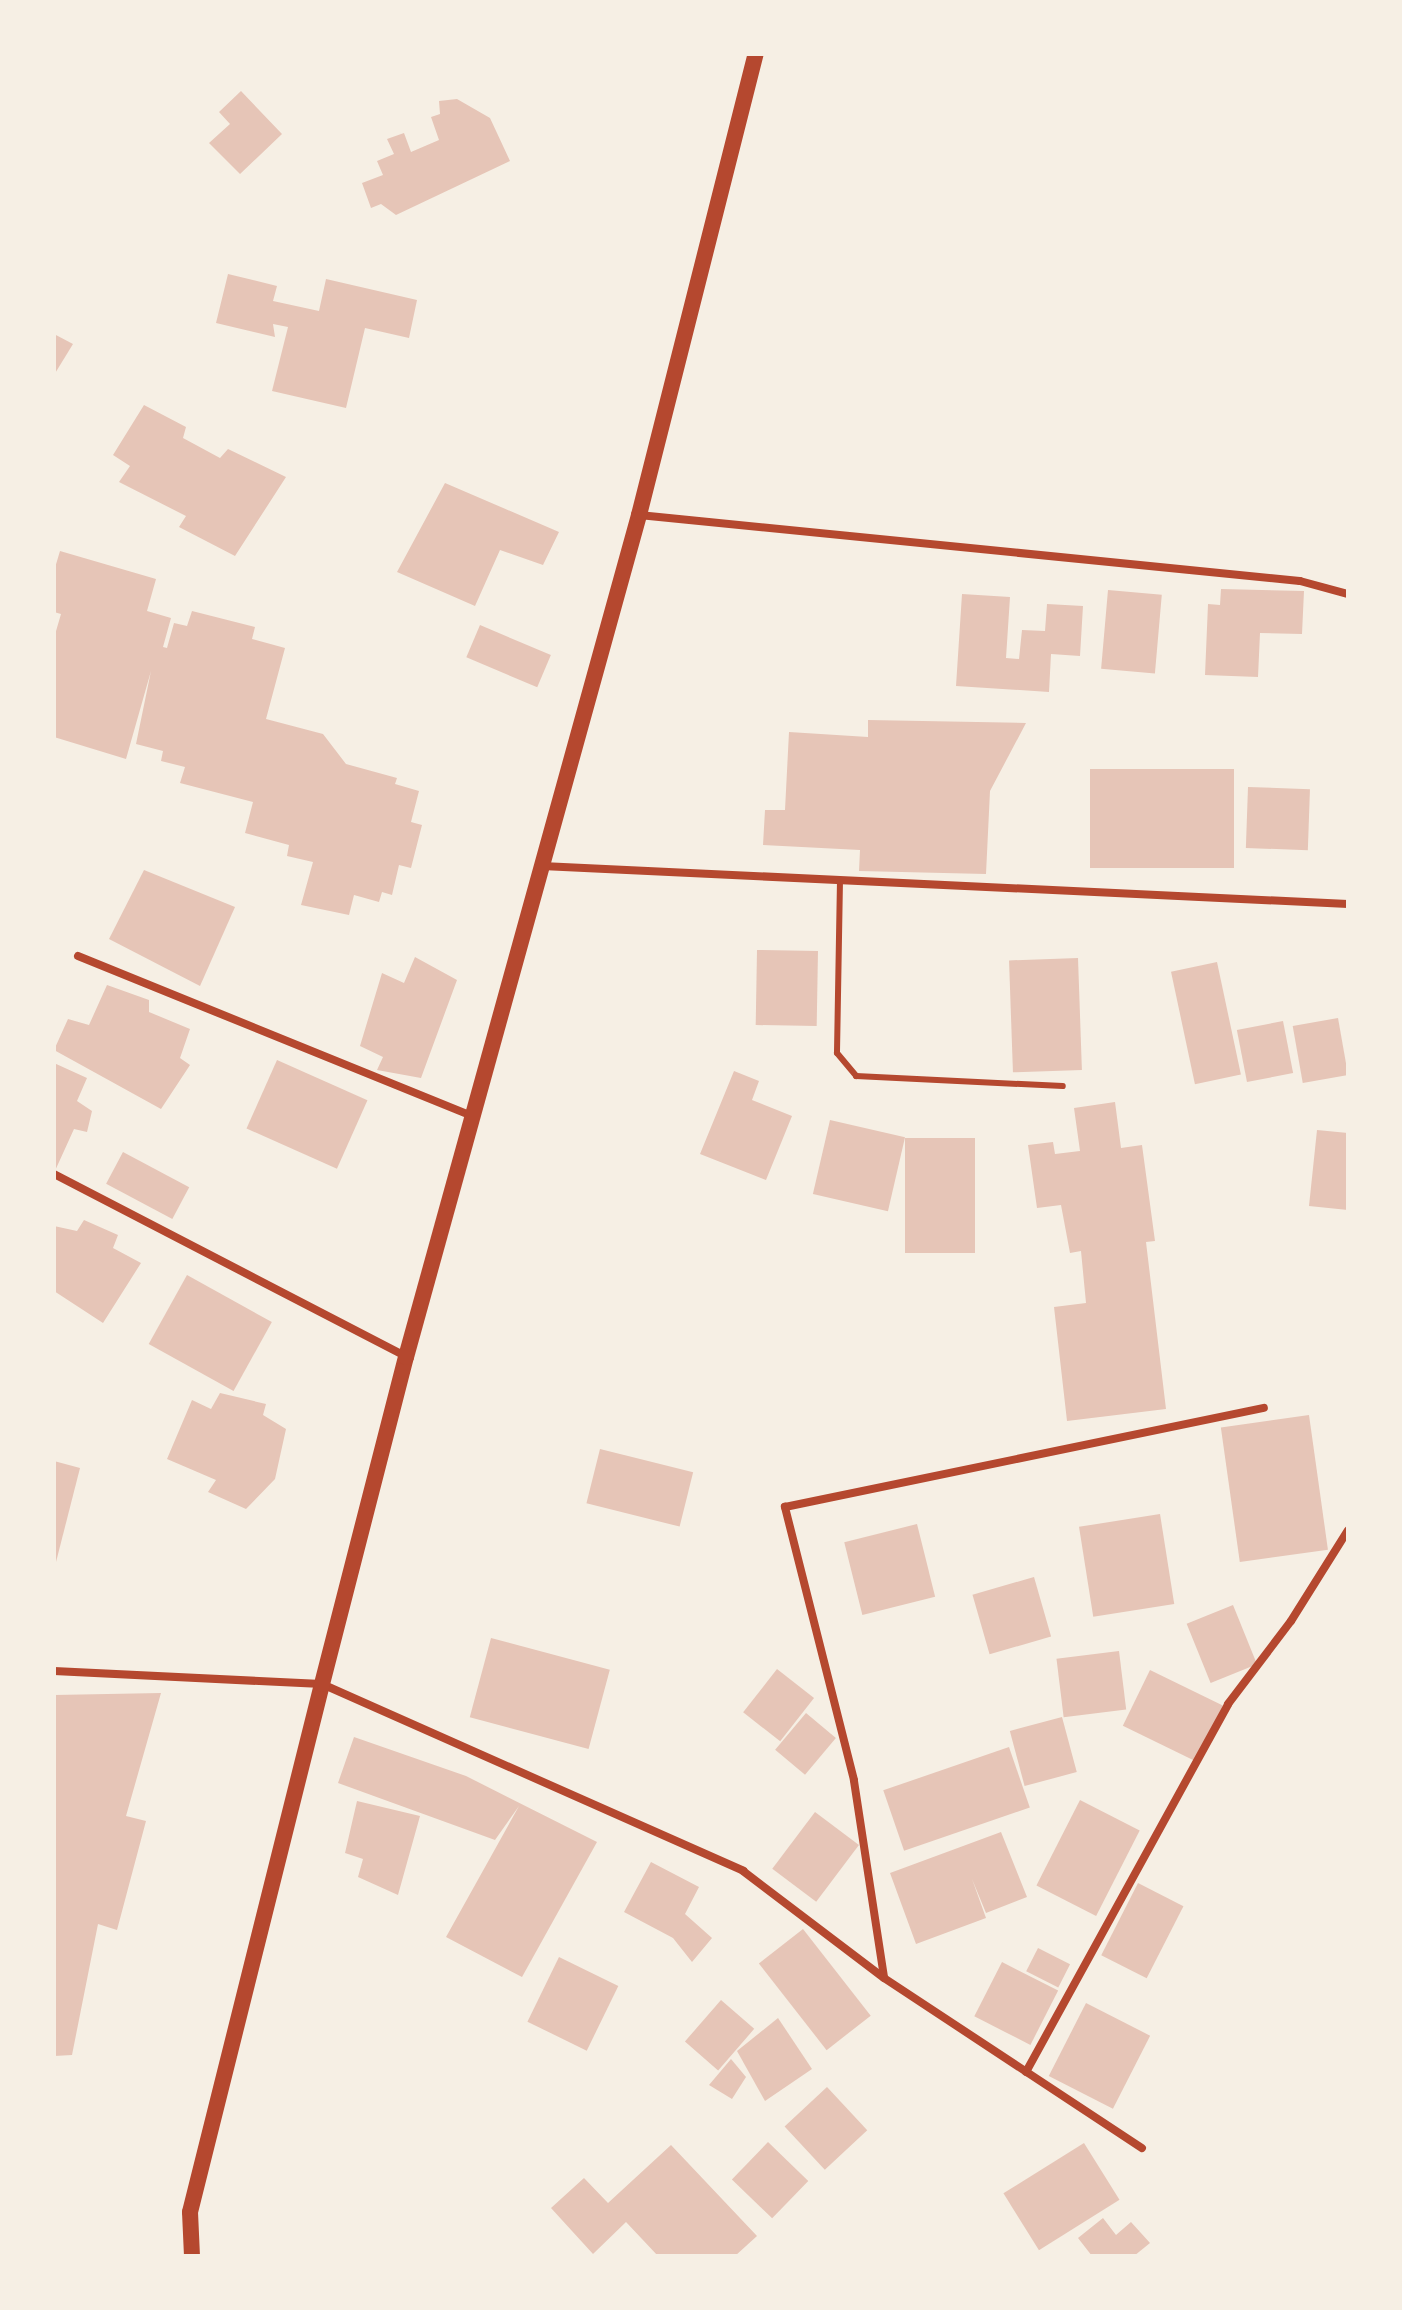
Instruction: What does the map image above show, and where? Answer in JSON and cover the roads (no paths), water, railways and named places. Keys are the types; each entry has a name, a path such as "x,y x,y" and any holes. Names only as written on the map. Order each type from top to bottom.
{"main road":[{"path":"192,2256 190,2212 322,1684 406,1357 639,515 756,54"}],"street":[{"path":"639,515 1300,581 1348,594"},
{"path":"542,866 1348,904"},
{"path":"78,956 473,1116"},
{"path":"54,1174 406,1357"},
{"path":"884,1978 854,1780 785,1507 1264,1408"},
{"path":"1026,2072 1228,1704 1291,1621 1348,1530"},
{"path":"54,1671 322,1684 743,1871 884,1978 1142,2148"}],"lane":[{"path":"840,880 837,1053 856,1076 1063,1086"}]}
